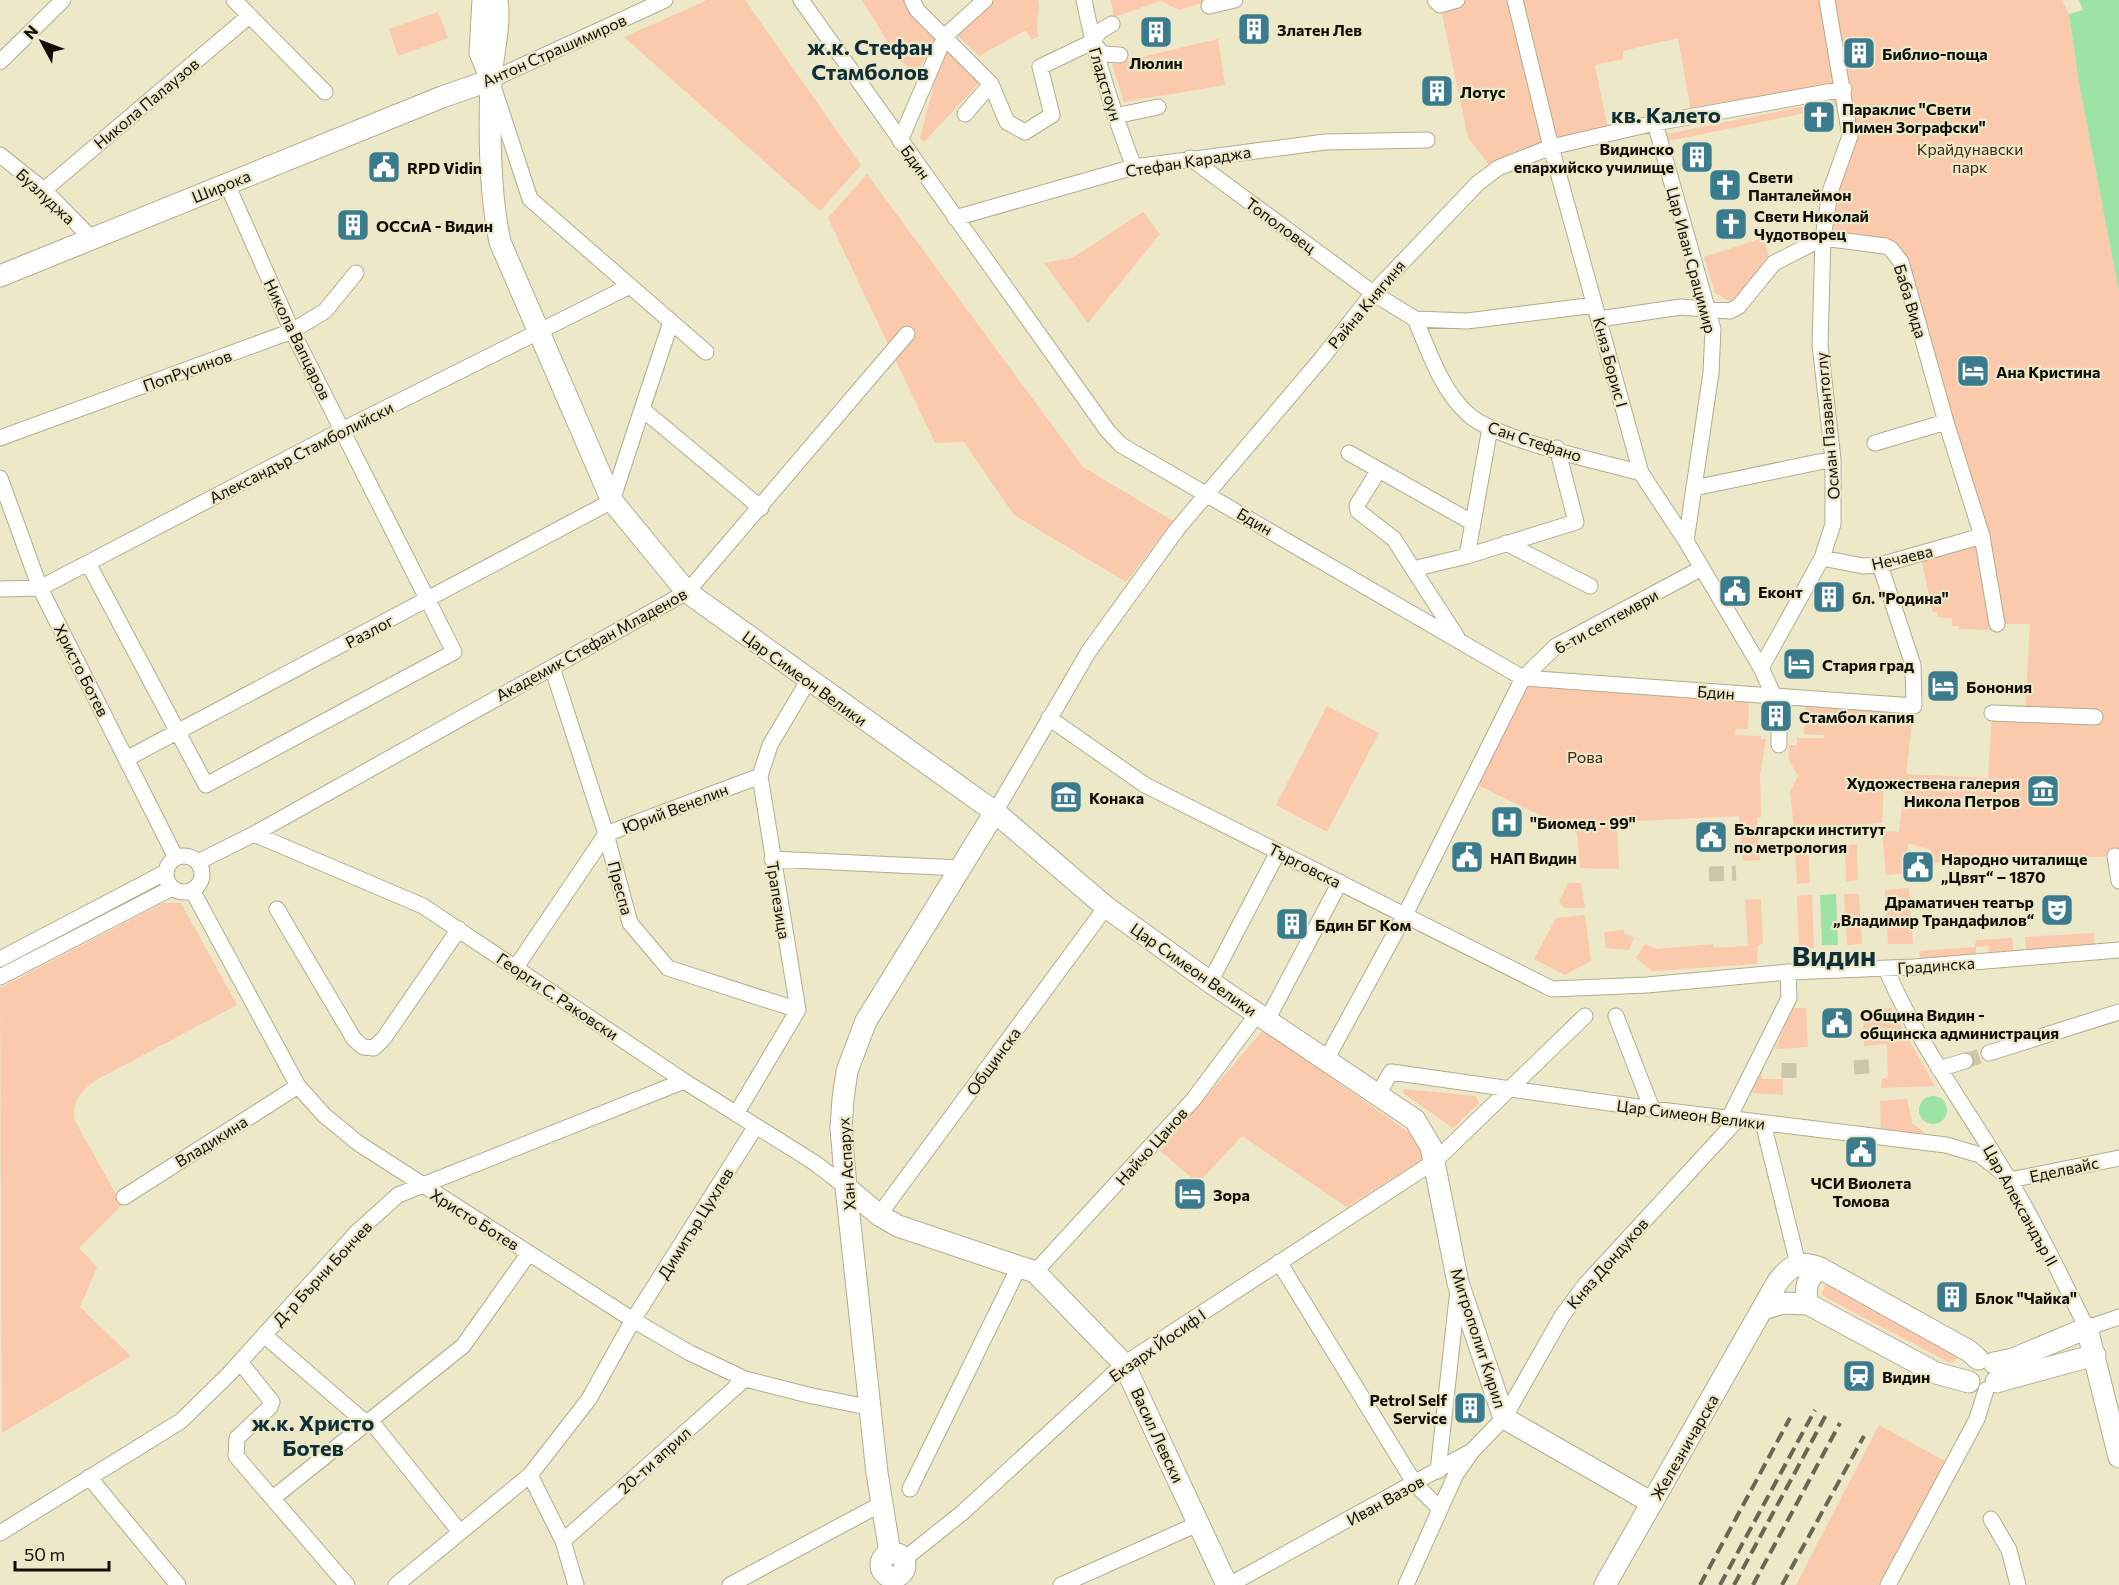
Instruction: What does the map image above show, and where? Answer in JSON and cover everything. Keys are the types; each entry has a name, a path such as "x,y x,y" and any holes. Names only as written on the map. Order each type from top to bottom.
{"street":[{"path":"0,62 63,0"},
{"path":"234,0 325,92"},
{"name":"Цар Симеон Велики","path":"483,0 480,53 491,80"},
{"name":"Цар Симеон Велики","path":"496,0 497,43 491,80 495,217 509,268 612,501 687,592 808,681 994,812 1106,907 1210,982 1379,1094 1415,1120 1422,1128"},
{"name":"Антон Страшимиров","path":"442,97 491,80 665,0"},
{"name":"Бдин","path":"801,0 1107,430 1121,445 1522,678 1776,699 1914,706 1913,665 1880,564"},
{"path":"912,0 917,10 991,84 1007,122 1025,132 1052,115 1040,67 1092,42 1100,32 1112,24"},
{"path":"900,141 945,36 985,0"},
{"name":"Гладстоун","path":"1084,0 1092,42 1114,116 1134,167"},
{"path":"1209,6 1234,0"},
{"path":"1435,0 1440,5 1457,0"},
{"name":"Княз Борис I","path":"1515,0 1551,147 1641,473 1686,541 1761,668 1776,699"},
{"path":"1415,318 1467,321 1681,307 1730,311 1739,306 1774,263 1823,238 1830,192 1850,136 1844,89 1827,0"},
{"name":"Никола Палаузов","path":"44,190 249,15"},
{"path":"1092,42 1103,54 1120,56"},
{"path":"491,80 530,199 706,352"},
{"path":"964,114 991,84"},
{"path":"1551,147 1655,123 1844,89"},
{"name":"Широка","path":"0,276 442,97"},
{"path":"1114,116 1158,107"},
{"name":"Цар Иван Срацимир","path":"1655,123 1713,329 1713,348 1686,541"},
{"name":"Стефан Караджа","path":"955,218 1134,167 1325,142 1427,140"},
{"name":"Райна Княгиня","path":"994,812 1089,651 1122,603 1207,493 1322,358 1373,293 1438,223 1487,176 1505,165 1551,147"},
{"name":"Бузлуджа","path":"0,155 44,190 92,239"},
{"name":"Тополовец","path":"1190,158 1373,293 1415,318"},
{"name":"Никола Вапцаров","path":"178,732 206,785 454,652 292,331 227,184"},
{"name":"Баба Вида","path":"1823,238 1885,246 1897,255 1982,536 1997,624"},
{"name":"Осман Пазвантоглу","path":"1761,668 1822,558 1833,524 1833,459 1820,345 1823,238"},
{"name":"ПопРусинов","path":"0,438 292,331 325,311 356,273"},
{"name":"Александър Стамболийски","path":"0,589 40,588 342,430 630,286"},
{"name":"Сан Стефано","path":"1415,318 1447,388 1467,414 1490,428 1641,473"},
{"path":"612,501 671,322"},
{"name":"Академик Стефан Младенов","path":"198,862 254,834 687,592 761,508 907,334"},
{"path":"642,409 761,508"},
{"path":"1875,443 1946,422"},
{"path":"1467,556 1490,428"},
{"path":"1413,569 1467,556 1576,522 1557,448"},
{"path":"1348,453 1473,523"},
{"path":"1694,488 1833,459"},
{"path":"1379,470 1357,505 1358,512 1394,539 1459,640"},
{"name":"Христо Ботев","path":"0,478 40,588 176,858"},
{"name":"Разлог","path":"126,759 612,501"},
{"name":"Нечаева","path":"1822,558 1863,566 1880,564 1982,536"},
{"path":"1506,543 1590,586"},
{"path":"88,563 178,732"},
{"name":"6-ти септември","path":"1326,1060 1406,915 1522,678 1556,646 1702,568"},
{"name":"Преспа","path":"552,667 606,834 630,923 668,968 798,1010"},
{"name":"Трапезица","path":"798,1010 760,776 770,745 808,681"},
{"path":"1992,713 2095,717"},
{"name":"Търговска","path":"1049,718 1144,785 1552,989 1573,989"},
{"name":"Юрий Венелин","path":"516,967 606,834 760,776"},
{"name":"Хан Аспарух","path":"889,1572 846,1187 841,1128 843,1099 847,1071 866,1020 994,812"},
{"name":"Георги С. Раковски","path":"254,834 414,902 459,929 684,1081 815,1163 846,1187"},
{"path":"1210,982 1278,852"},
{"path":"189,856 198,862 202,875 198,886 192,890 181,892 172,888 167,882 168,864 176,858 189,856"},
{"path":"2115,856 2119,881"},
{"path":"772,859 960,868"},
{"path":"0,959 166,872"},
{"name":"Найчо Цанов","path":"910,1489 1027,1269 1192,1100 1262,1016 1340,882"},
{"path":"0,977 172,888"},
{"name":"Христо Ботев","path":"192,890 298,1086 324,1115 358,1143 633,1320 690,1353 745,1379 808,1395 872,1407"},
{"name":"Общинска","path":"879,1215 1106,907"},
{"path":"277,909 354,1039 363,1047 374,1048 384,1038 459,929"},
{"name":"Градинска","path":"1573,989 1788,972 1886,969 2119,950"},
{"name":"Цар Александър II","path":"1886,969 1900,1001 1939,1069 2009,1179 2087,1328 2119,1457"},
{"name":"Княз Дондуков","path":"1406,1585 1456,1474 1473,1450 1504,1418 1562,1316 1584,1285 1734,1119 1789,999 1788,972"},
{"path":"736,1114 798,1010"},
{"path":"1989,1053 2119,1012"},
{"path":"1510,1090 1585,1016"},
{"path":"1616,1016 1652,1109"},
{"path":"1939,1069 1965,1061"},
{"name":"Цар Симеон Велики","path":"1379,1094 1391,1072 1652,1109 1946,1145 1980,1155 2009,1179"},
{"name":"Д-р Бърни Бончев","path":"0,1533 182,1421 240,1362 357,1232 398,1195 684,1081"},
{"name":"Владикина","path":"124,1197 298,1086"},
{"name":"Екзарх Йосиф I","path":"889,1572 962,1513 1124,1364 1435,1161 1510,1090"},
{"path":"1763,1123 1798,1264 1820,1268 1969,1351 1985,1375 1977,1419 1888,1585"},
{"name":"Димитър Цухлев","path":"530,1475 589,1399 633,1320 756,1126"},
{"name":"Митрополит Кирил","path":"1422,1128 1428,1138 1435,1161 1458,1283 1504,1418 1652,1503"},
{"name":"Еделвайс","path":"2009,1179 2119,1158"},
{"name":"Васил Левски","path":"846,1187 879,1215 915,1234 1027,1269 1124,1364 1228,1585"},
{"path":"273,1498 463,1346 528,1253"},
{"path":"1279,1262 1415,1484 1440,1509"},
{"name":"Железничарска","path":"1605,1585 1782,1276 1788,1269 1798,1264"},
{"path":"1808,1304 1805,1291 1807,1282 1820,1268"},
{"name":"Иван Вазов","path":"1228,1585 1438,1471 1458,1283"},
{"path":"1763,1309 1783,1303 1808,1304 1936,1373 1985,1375 2095,1355"},
{"path":"1985,1375 2013,1359 2119,1317"},
{"path":"264,1335 368,1422 460,1532"},
{"path":"240,1362 272,1402 270,1407 237,1438 236,1456 347,1585"},
{"name":"20-ти април","path":"563,1541 745,1379"},
{"name":"Княз Дондуков","path":"1438,1471 1473,1450"},
{"path":"396,1585 530,1475 563,1541 576,1585"},
{"path":"89,1477 178,1585"},
{"path":"730,1585 882,1504"},
{"path":"1991,1519 2009,1550 2018,1585"},
{"path":"1061,1585 1200,1523"}],"green space":[{"path":"708,0 745,0 861,165 820,211 624,37"},
{"path":"862,0 908,0 937,38 917,73 899,60"},
{"path":"991,0 1038,0 1039,36 1031,40 1026,30 979,56 954,32"},
{"path":"1111,0 1211,0 1179,10 1161,1 1114,17"},
{"name":"Крайдунавски парк","path":"1457,0 2062,0 2069,14 2079,83 2119,292 2119,856 1932,863 1931,850 1908,843 1909,873 1886,875 1882,831 1899,832 1905,781 1884,780 1882,823 1794,829 1790,792 1798,776 1789,760 1789,745 1797,745 1797,738 1824,738 1824,735 1804,734 1805,702 1914,706 1906,774 1988,778 1992,713 2025,714 2030,624 1997,624 1995,630 1959,629 1959,626 1952,626 1952,618 1937,617 1937,612 1933,612 1920,554 1982,536 1897,255 1823,238 1844,155 1844,89 1692,116 1678,38 1623,51 1623,59 1595,65 1609,134 1494,171 1468,138 1440,5"},
{"path":"438,12 448,38 398,56 389,29"},
{"path":"1218,39 1225,85 1124,102 1112,64"},
{"path":"944,46 982,80 924,142 920,138"},
{"path":"1839,99 1840,106 1668,141 1667,134"},
{"path":"867,174 1083,467 1173,521 1126,582 1014,515 964,442 935,443 828,218"},
{"path":"1143,212 1160,234 1088,323 1044,263 1072,258"},
{"path":"1763,238 1769,258 1743,294 1729,301 1715,293 1704,257"},
{"name":"Рова","path":"1523,678 1749,701 1748,729 1736,729 1735,735 1761,736 1761,739 1766,739 1760,775 1761,817 1757,818 1760,860 1743,861 1739,816 1617,822 1619,869 1580,868 1577,833 1471,782"},
{"path":"1327,706 1379,733 1327,832 1276,805"},
{"path":"1857,844 1858,880 1846,881 1845,845"},
{"path":"1808,847 1810,883 1797,884 1795,848"},
{"path":"1568,883 1581,883 1585,908 1564,908 1559,902"},
{"path":"1909,888 1913,944 1888,944 1885,890"},
{"path":"1844,894 1859,894 1862,944 1847,945"},
{"path":"1812,895 1814,948 1799,949 1797,896"},
{"path":"1761,899 1763,944 1758,945 1757,964 1652,971 1636,958 1645,944 1656,949 1713,944 1714,948 1748,946 1745,900"},
{"path":"163,903 181,903 237,1005 100,1078 88,1086 76,1101 75,1121 122,1205 79,1248 97,1267 80,1307 131,1356 2,1433 0,988"},
{"path":"1585,915 1591,961 1565,975 1534,959 1556,918"},
{"path":"1624,930 1624,933 1634,938 1629,950 1606,948 1604,932"},
{"path":"2094,933 2095,948 2026,954 2025,937"},
{"path":"2012,938 2014,956 1989,958 1988,946 1976,947 1976,955 1920,958 1919,951 1975,947 1976,940"},
{"path":"1791,1008 1806,1008 1808,1047 1776,1049"},
{"path":"1891,1008 1935,1086 1881,1088 1882,1079 1888,1077 1887,1044 1864,1046 1863,1027 1868,1010"},
{"path":"1263,1030 1413,1135 1424,1158 1347,1207 1242,1136 1198,1183 1160,1151"},
{"path":"1761,1066 1762,1079 1783,1079 1783,1095 1752,1093"},
{"path":"1404,1089 1476,1096 1479,1103 1453,1128 1403,1093"},
{"path":"1907,1099 1912,1123 1925,1133 1881,1131 1880,1101"},
{"path":"1828,1281 1960,1353 1954,1362 1950,1363 1823,1296 1822,1292"},
{"path":"1879,1425 1952,1465 1888,1585 1796,1585"}],"shaded area":[{"path":"2079,0 2119,0 2119,292 2079,83 2069,14 2083,10"},
{"path":"1836,894 1838,945 1822,945 1820,895"},
{"path":"1933,1096 1943,1100 1947,1110 1943,1120 1933,1124 1923,1120 1919,1110 1923,1100"}],"tunnel":[{"path":"1777,703 1779,732"},
{"path":"1709,874 1736,873"},
{"path":"1965,1061 1989,1053"},
{"path":"1861,1060 1862,1074"},
{"path":"1789,1063 1789,1078"}],"railway":[{"path":"1720,1585 1815,1410"},
{"path":"1734,1585 1826,1415"},
{"path":"1700,1585 1790,1418"},
{"path":"1753,1585 1840,1423"},
{"path":"1782,1585 1864,1436"}],"place":[{"name":"Златен Лев","path":"1254,29"},
{"name":"Люлин","path":"1156,32"},
{"name":"Библио-поща","path":"1859,53"},
{"name":"Лотус","path":"1437,91"},
{"name":"Параклис \"Свети Пимен Зографски\"","path":"1819,117"},
{"name":"Видинско епархийско училище","path":"1697,157"},
{"name":"RPD Vidin","path":"384,167"},
{"name":"Свети Панталеймон","path":"1725,185"},
{"name":"Свети Николай Чудотворец","path":"1731,224"},
{"name":"ОССиА - Видин","path":"353,225"},
{"name":"Ана Кристина","path":"1973,371"},
{"name":"Еконт","path":"1735,591"},
{"name":"бл. \"Родина\"","path":"1829,597"},
{"name":"Стария град","path":"1799,664"},
{"name":"Бонония","path":"1943,686"},
{"name":"Стамбол капия","path":"1776,716"},
{"name":"Художествена галерия Никола Петров","path":"2043,791"},
{"name":"Конака","path":"1066,797"},
{"name":"\"Биомед - 99\"","path":"1507,822"},
{"name":"Български институт по метрология","path":"1711,837"},
{"name":"НАП Видин","path":"1467,857"},
{"name":"Народно читалище „Цвят“ – 1870","path":"1918,867"},
{"name":"Драматичен театър „Владимир Трандафилов“","path":"2057,910"},
{"name":"Бдин БГ Ком","path":"1292,924"},
{"name":"Община Видин - общинска администрация","path":"1837,1023"},
{"name":"ЧСИ Виолета Томова","path":"1861,1152"},
{"name":"Зора","path":"1190,1194"},
{"name":"Блок \"Чайка\"","path":"1952,1297"},
{"name":"Видин","path":"1859,1376"},
{"name":"Petrol Self Service","path":"1470,1408"}],"district":[{"name":"ж.к. Стефан Стамболов","path":"870,58"},
{"name":"кв. Калето","path":"1666,114"},
{"name":"Видин","path":"1834,955"},
{"name":"ж.к. Христо Ботев","path":"313,1434"}]}
